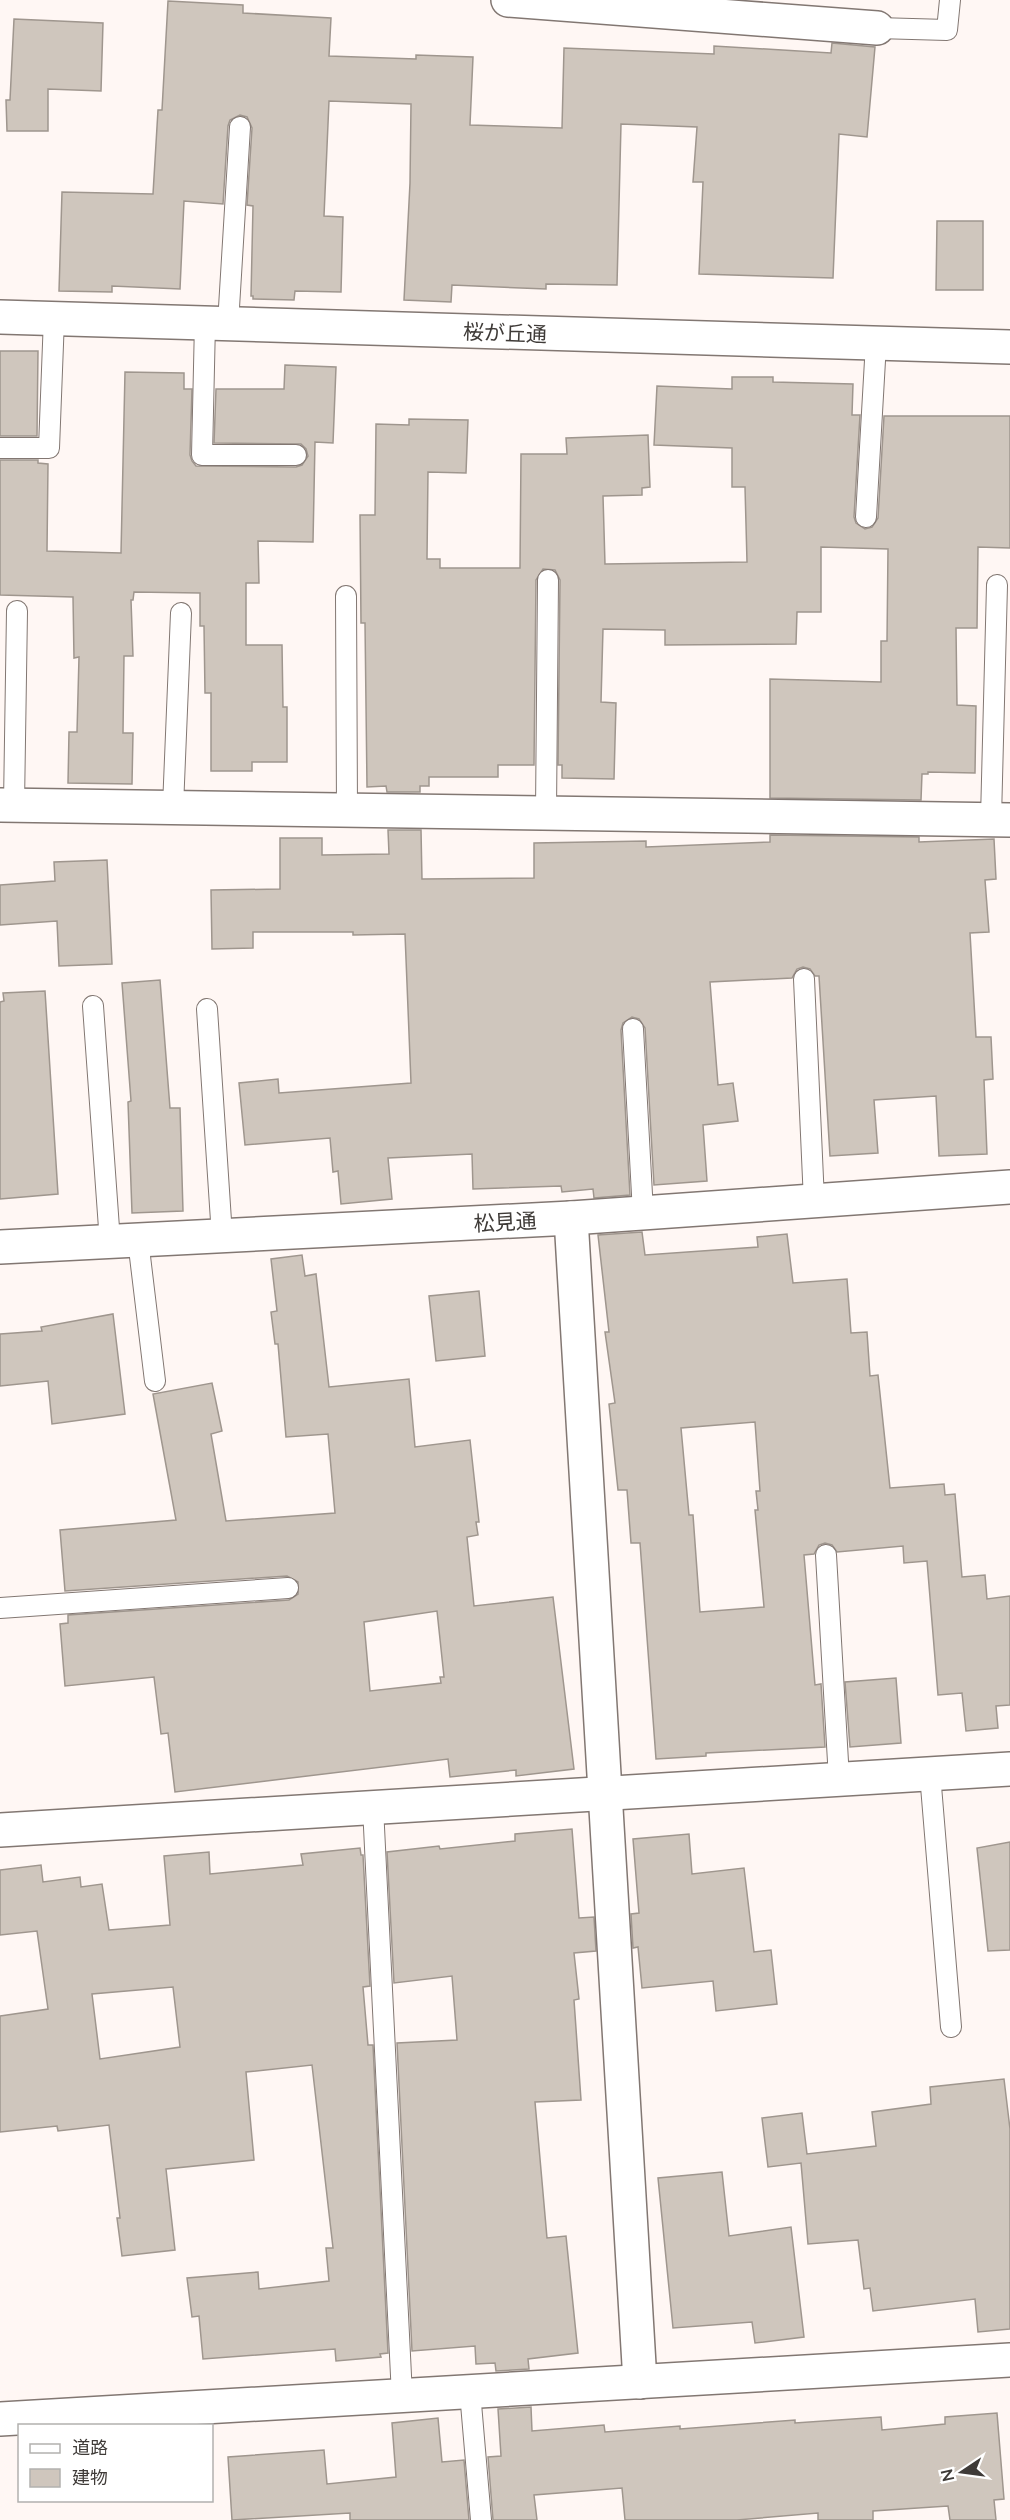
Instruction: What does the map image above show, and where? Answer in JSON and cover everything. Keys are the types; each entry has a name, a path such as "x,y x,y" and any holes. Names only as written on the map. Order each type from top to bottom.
{"street":[{"path":"508,0 612,4 877,28"},
{"name":"桜が丘通","path":"0,317 1010,347"},
{"path":"7,804 1000,819"},
{"name":"松見通","path":"0,1247 571,1218 1010,1187"},
{"path":"571,1218 640,2382"},
{"path":"0,1830 1010,1769"},
{"path":"0,2419 1010,2360"}],"lane":[{"path":"877,28 947,30 950,0"},
{"path":"240,127 202,455 296,455"},
{"path":"0,448 49,448 54,318"},
{"path":"867,518 876,343"},
{"path":"546,812 548,580"},
{"path":"997,585 1000,819"},
{"path":"346,596 347,810"},
{"path":"7,804 17,611"},
{"path":"173,807 181,613"},
{"path":"804,979 814,1201"},
{"path":"93,1006 124,1241 154,1381"},
{"path":"207,1009 222,1236"},
{"path":"633,1029 643,1213"},
{"path":"826,1555 840,1779"},
{"path":"0,1608 288,1588"},
{"path":"930,1774 951,2027"},
{"path":"373,1807 402,2396"},
{"path":"470,2392 481,2520"}],"building":[{"path":"168,1 243,5 243,13 331,18 329,56 416,59 416,55 473,57 470,125 562,128 564,48 714,54 714,46 831,53 832,43 875,47 867,137 839,134 833,278 699,274 703,182 693,182 697,127 621,124 617,285 546,284 546,289 452,285 451,302 404,300 410,183 411,104 329,101 324,216 343,217 341,292 295,291 294,300 253,299 251,296 253,206 247,205 252,128 247,117 240,115 230,120 228,126 223,204 184,201 180,289 112,286 112,292 59,291 62,192 153,194 158,110 162,110"},
{"path":"14,19 103,23 101,91 48,89 48,131 7,131 6,100 10,100"},
{"path":"937,221 983,221 983,290 936,290"},
{"path":"0,351 38,351 37,436 0,436"},
{"path":"285,365 336,367 333,443 315,442 313,542 258,541 259,583 246,583 246,645 282,645 283,707 287,707 287,762 252,762 252,771 211,771 211,693 205,693 204,626 200,626 200,593 134,592 133,600 131,600 133,656 124,656 123,733 133,733 132,784 68,783 69,732 77,732 79,657 74,658 73,597 0,595 0,460 38,460 38,463 48,464 47,551 121,553 125,372 184,373 184,389 192,389 190,455 196,466 296,467 302,465 308,456 301,444 214,443 216,389 284,389"},
{"path":"732,377 773,377 773,382 853,384 852,415 860,415 854,517 856,523 865,529 872,527 878,518 884,416 1010,416 1010,548 978,547 977,628 956,628 957,705 976,706 975,773 928,772 928,774 922,774 921,800 770,798 770,679 881,682 881,641 887,641 888,549 821,547 821,612 797,612 796,644 665,645 665,630 603,629 601,702 616,703 614,779 562,778 562,765 558,765 560,580 555,570 543,569 536,580 534,765 498,765 498,777 429,777 429,786 420,786 420,792 387,792 386,786 367,787 365,623 361,623 360,515 375,515 376,424 409,425 409,419 468,420 466,473 428,472 427,559 440,559 440,568 520,568 521,454 567,454 566,438 648,435 650,487 642,488 642,495 603,496 605,564 747,562 745,487 732,487 732,448 654,445 657,386 732,389"},
{"path":"388,830 421,830 422,879 534,878 534,843 646,841 646,847 770,842 770,835 919,837 919,842 994,839 996,879 985,880 989,932 970,933 976,1037 991,1037 993,1079 984,1080 987,1154 939,1156 936,1096 874,1100 878,1153 830,1156 819,976 815,976 810,969 803,967 797,969 792,978 710,982 718,1085 733,1083 738,1121 703,1125 707,1181 654,1185 645,1028 639,1019 632,1017 623,1023 621,1030 630,1195 594,1198 593,1189 562,1192 561,1186 473,1189 472,1154 388,1158 392,1199 341,1204 338,1171 333,1172 330,1138 245,1145 239,1083 278,1079 279,1093 411,1083 405,934 253,932 253,948 212,949 211,890 280,889 280,838 322,838 322,855 389,854"},
{"path":"107,860 112,964 59,966 57,921 0,925 0,885 55,881 54,862"},
{"path":"160,980 170,1108 180,1108 183,1211 132,1213 128,1102 131,1101 122,983"},
{"path":"45,991 58,1194 0,1199 0,1002 4,1001 3,993"},
{"path":"642,1232 645,1255 758,1247 757,1237 787,1234 793,1283 847,1279 851,1333 867,1332 870,1376 878,1375 890,1488 944,1484 945,1495 955,1494 962,1577 985,1575 987,1599 1010,1596 1010,1705 996,1706 998,1728 966,1731 962,1693 938,1695 927,1561 904,1563 903,1546 837,1552 832,1545 825,1543 819,1545 814,1554 804,1555 815,1685 821,1684 825,1747 706,1753 706,1756 656,1759 640,1543 631,1543 627,1490 618,1490 609,1404 615,1403 605,1332 609,1332 598,1235","holes":["755,1422 760,1491 756,1491 758,1510 755,1510 764,1607 700,1612 693,1515 689,1515 681,1428"]},
{"path":"302,1255 305,1276 316,1274 329,1387 409,1379 415,1447 470,1440 479,1522 476,1522 478,1535 467,1537 474,1606 553,1597 574,1769 516,1776 516,1770 450,1777 448,1759 175,1792 168,1733 161,1734 154,1677 65,1686 60,1624 68,1623 68,1615 289,1600 298,1594 298,1582 287,1576 65,1591 60,1530 176,1520 153,1394 212,1383 222,1431 211,1434 226,1521 335,1513 328,1434 286,1437 278,1344 275,1344 271,1312 277,1311 271,1259","holes":["437,1611 444,1677 440,1677 441,1683 370,1691 364,1622"]},
{"path":"479,1291 485,1356 436,1361 429,1296"},
{"path":"113,1314 125,1414 52,1424 48,1381 0,1386 0,1334 42,1331 41,1327"},
{"path":"896,1678 901,1743 850,1747 845,1682"},
{"path":"572,1829 579,1918 594,1917 596,1951 574,1953 579,1999 574,2000 581,2100 535,2102 547,2238 566,2236 578,2353 528,2359 529,2369 496,2371 495,2363 476,2364 475,2346 412,2351 397,2043 457,2040 452,1976 394,1983 387,1852 515,1841 515,1834"},
{"path":"689,1834 692,1874 744,1868 754,1952 771,1950 777,2004 716,2011 713,1981 642,1988 638,1947 633,1948 631,1914 639,1913 633,1839"},
{"path":"1010,1842 1010,1950 988,1951 977,1848"},
{"path":"360,1848 361,1855 363,1855 370,1986 363,1987 368,2045 373,2045 388,2353 380,2354 381,2357 336,2361 335,2349 203,2359 199,2316 192,2317 187,2278 258,2272 259,2289 329,2281 326,2248 333,2248 312,2065 246,2072 254,2160 166,2169 175,2250 122,2256 109,2125 58,2131 57,2126 0,2132 0,2016 48,2009 37,1931 0,1935 0,1870 41,1865 43,1882 80,1877 81,1887 102,1884 109,1930 170,1925 164,1856 209,1852 210,1874 303,1865 301,1854","holes":["173,1987 180,2047 100,2059 92,1994"]},
{"path":"1004,2079 1010,2129 1010,2329 978,2332 975,2299 873,2311 870,2288 864,2289 858,2240 808,2244 801,2163 768,2167 762,2118 802,2113 807,2154 876,2146 872,2112 931,2104 930,2087"},
{"path":"722,2172 729,2236 791,2227 804,2337 755,2343 752,2322 673,2328 658,2178"},
{"path":"531,2407 532,2431 604,2425 605,2432 680,2426 680,2429 795,2420 795,2423 881,2417 882,2430 945,2424 945,2417 997,2413 1004,2499 994,2500 996,2520 950,2520 948,2506 873,2511 873,2520 818,2520 818,2513 737,2520 625,2520 622,2488 534,2495 537,2520 493,2520 488,2457 501,2456 498,2409"},
{"path":"438,2418 442,2462 464,2460 469,2520 350,2520 350,2513 232,2520 228,2457 324,2450 327,2484 396,2477 392,2423"}]}
